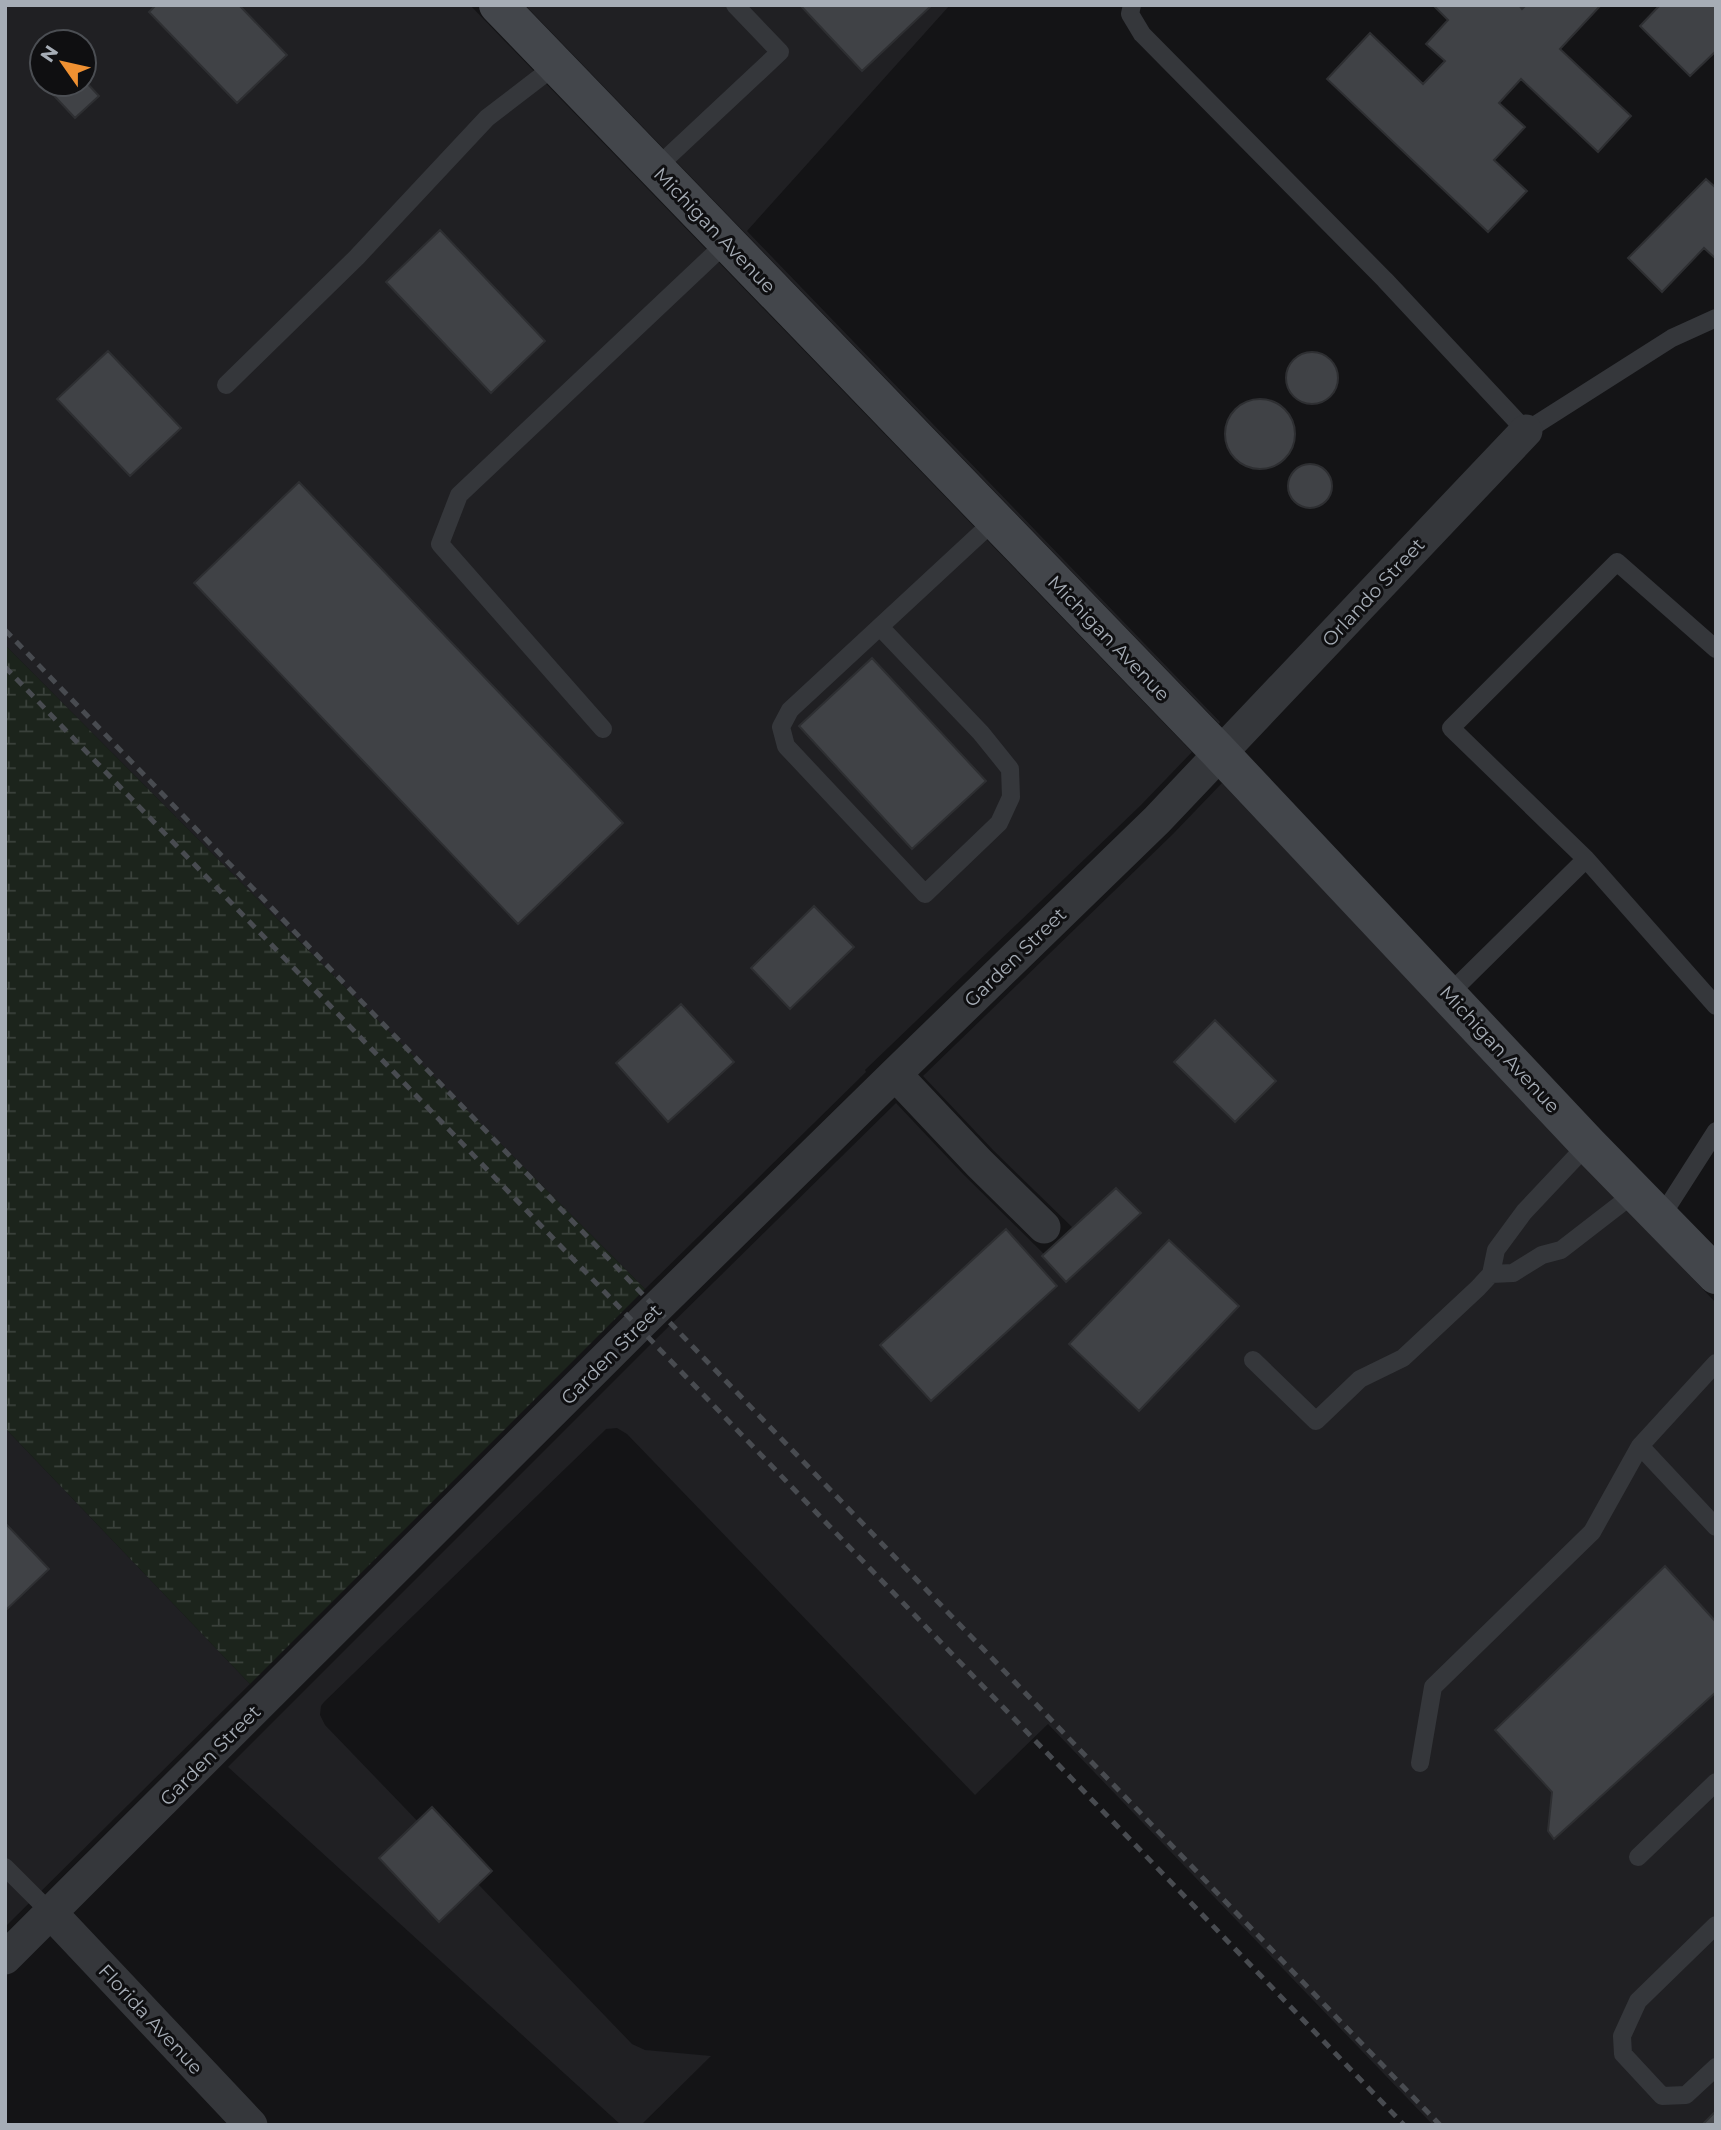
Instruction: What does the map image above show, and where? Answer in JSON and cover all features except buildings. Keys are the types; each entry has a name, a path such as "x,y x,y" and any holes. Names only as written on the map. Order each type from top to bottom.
{"main road":[{"name":"Michigan Avenue","path":"510,9 556,65 1220,753 1588,1144 1716,1275"}],"street":[{"name":"Orlando Street","path":"1220,753 1526,431"},
{"name":"Garden Street","path":"5,1958 638,1326 1157,820 1220,753"},
{"path":"894,1074 1044,1227"},
{"name":"Florida Avenue","path":"51,1913 251,2125"}],"lane":[{"path":"656,168 780,52 735,5"},
{"path":"1132,5 1130,14 1142,34 1385,279 1526,431 1672,338 1716,318"},
{"path":"226,385 357,257 488,118 556,65"},
{"path":"603,729 440,544 459,495 727,242"},
{"path":"880,627 981,733 1010,769 1011,797 999,823 925,894 786,746 781,727 790,710 995,520"},
{"path":"1716,649 1616,562 1451,727 1586,859 1716,1006"},
{"path":"1449,994 1586,859"},
{"path":"1491,1274 1513,1273 1542,1255 1561,1250 1648,1205 1716,1131"},
{"path":"1253,1360 1316,1421 1360,1378 1403,1358 1491,1274 1496,1250 1524,1212 1588,1144"},
{"path":"1420,1763 1433,1687 1592,1532 1640,1446 1716,1363"},
{"path":"1640,1446 1716,1527"},
{"path":"1638,1857 1716,1782"},
{"path":"5,1867 51,1913"},
{"path":"1716,1925 1638,2001 1622,2036 1623,2054 1662,2096 1686,2095 1716,2067"}],"shaded area":[{"path":"5,5 470,5 1192,752 1141,805 865,1070 866,1072 645,1289 5,645"},
{"path":"525,5 950,5 747,231 1220,722 1219,724"},
{"path":"1222,783 1716,1303 1716,2125 1433,2125 1048,1724 975,1795 627,1434 617,1428 606,1429 324,1702 320,1715 325,1725 632,2044 645,2050 711,2056 641,2125 621,2125 228,1767 896,1103 1045,1255 1073,1228 993,1150 923,1076 1173,834"},
{"path":"5,1428 250,1684 5,1927"}],"green space":[{"path":"5,645 645,1289 250,1684 5,1428"}],"railway":[{"path":"5,630 1440,2125"},
{"path":"5,667 1404,2125"}]}
